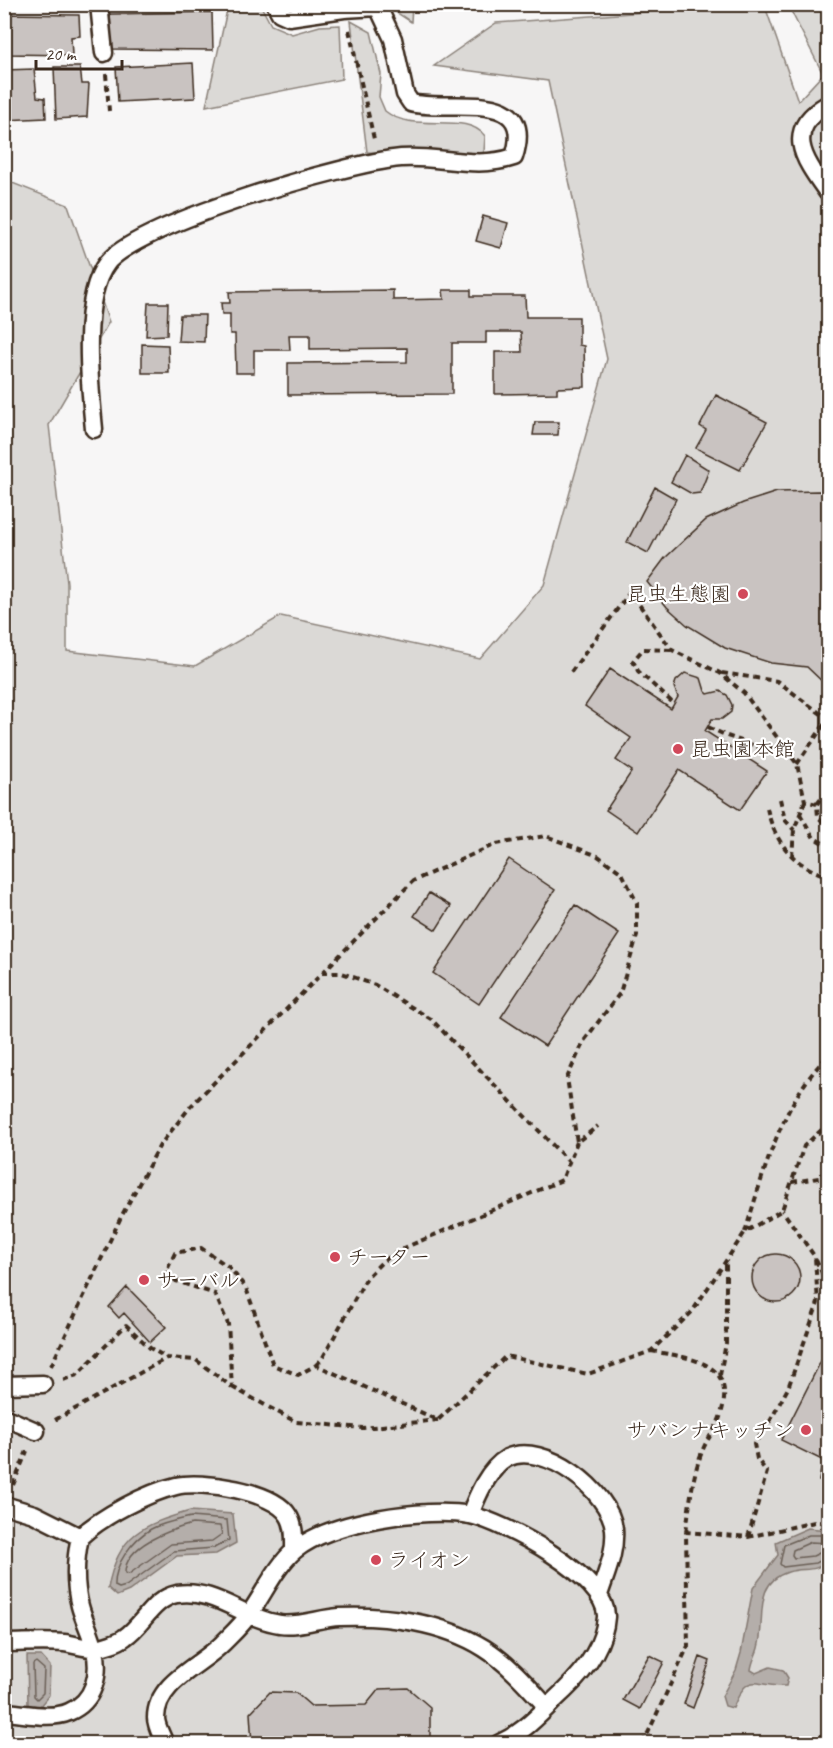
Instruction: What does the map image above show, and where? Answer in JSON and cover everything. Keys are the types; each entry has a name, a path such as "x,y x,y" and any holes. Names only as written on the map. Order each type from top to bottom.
{"lane":[{"path":"99,4 104,53"},
{"path":"94,429 87,357 94,296 107,264 133,242 232,203 323,173 401,158 481,164 514,158 519,141 515,122 503,112 486,105 426,107 411,103 405,94 393,39 378,7 344,9 289,17 280,13 275,4"},
{"path":"828,104 811,114 802,131 801,147 807,165 828,193"},
{"path":"4,1385 43,1384"},
{"path":"4,1417 36,1431"},
{"path":"470,1515 475,1500 491,1474 507,1458 526,1454 560,1466 585,1479 604,1501 614,1527 614,1551 599,1595"},
{"path":"4,1712 45,1716 69,1712 91,1695 99,1672 95,1648 80,1606 76,1580 76,1558 80,1537 94,1523 150,1495 177,1486 207,1484 241,1491 270,1501 288,1514 294,1528 294,1550"},
{"path":"4,1505 34,1514 80,1537"},
{"path":"165,1743 155,1719 161,1698 180,1677 219,1647 249,1614 294,1550 319,1536 397,1514 470,1515 515,1533 571,1567 599,1595 606,1616 597,1648 579,1677 520,1734 498,1743"},
{"path":"4,1641 62,1643 95,1648 125,1638 156,1604 173,1595 192,1592 214,1596 249,1614 281,1624 339,1617 383,1619 426,1624 459,1634 485,1649 510,1668 548,1707"}],"path":[{"path":"344,9 380,163"},
{"path":"104,53 109,111"},
{"path":"570,672 630,592 672,650"},
{"path":"674,704 638,671 633,661 643,649 672,650 720,673 744,693 797,764 805,801 794,830 792,857"},
{"path":"720,673 777,681 828,719 797,764"},
{"path":"708,727 764,749 782,744"},
{"path":"828,790 817,804 818,817 828,826"},
{"path":"780,799 785,820 794,830"},
{"path":"805,801 817,804"},
{"path":"767,808 776,835 792,857 810,870 828,876"},
{"path":"800,814 814,838 828,846"},
{"path":"43,1384 121,1217 160,1145 191,1106 413,881 495,844 546,836 598,856 622,873 637,903 637,936 620,993 584,1041 567,1078 576,1142 561,1180 404,1248 383,1261 367,1277 322,1359 298,1375 273,1365 246,1288 229,1267 201,1248 175,1253 166,1272 176,1281 215,1294 228,1324 232,1387"},
{"path":"321,973 342,973 375,985 431,1019 568,1162"},
{"path":"43,1384 77,1375 126,1325 150,1348 167,1358 196,1360 232,1387 296,1422 363,1428 438,1420 506,1356 588,1374 651,1351 692,1312 745,1233 770,1153 794,1103 828,1056"},
{"path":"745,1233 782,1210 804,1146 828,1124"},
{"path":"576,1142 598,1126"},
{"path":"792,1182 825,1177"},
{"path":"782,1210 815,1257 828,1286"},
{"path":"748,1537 767,1472 757,1459 754,1444 768,1425 788,1388 818,1303 815,1257"},
{"path":"643,1743 688,1646 686,1532 694,1475 704,1447 721,1416 725,1393 720,1375 726,1342 726,1262"},
{"path":"651,1351 697,1359 720,1375"},
{"path":"16,1476 36,1431 167,1358"},
{"path":"316,1365 438,1420"},
{"path":"686,1532 748,1537 819,1521 828,1522"},
{"path":"4,1641 4,1686"}],"shaded area":[{"path":"385,5 412,5 411,22"},
{"path":"788,5 828,5 828,1743 5,1743 5,180 68,205 109,322 49,425 67,583 67,651 195,666 281,616 480,659 544,585 607,359 548,81 434,66 496,23 698,8 766,9 798,101 823,74"},
{"path":"261,6 271,25 292,34 320,26 340,25 342,79 206,106 227,10"},
{"path":"351,21 371,32 381,74 379,97 385,111 397,118 410,121 465,124 476,128 485,136 484,152 476,157 367,152"}],"water":[{"path":"190,1511 233,1514 236,1543 216,1554 177,1556 129,1591 117,1596 108,1588 118,1555 135,1534 158,1521"},
{"path":"808,1528 828,1530 827,1562 818,1568 788,1572 777,1577 769,1585 762,1604 760,1637 751,1670 756,1673 770,1667 783,1670 788,1678 786,1686 749,1684 744,1688 733,1708 725,1706 722,1696 736,1670 741,1653 753,1588 778,1555 776,1542"},
{"path":"27,1656 41,1656 50,1666 49,1695 40,1706 28,1705"}],"building":[{"path":"212,12 213,50 112,49 110,14"},
{"path":"4,14 79,15 80,36 71,37 72,55 5,54"},
{"path":"193,63 195,98 118,102 116,67"},
{"path":"54,67 80,67 82,84 89,84 87,117 56,119"},
{"path":"34,69 37,97 45,98 46,118 4,120 4,70"},
{"path":"483,216 508,223 501,248 476,241"},
{"path":"393,290 393,300 444,299 443,290 471,290 471,296 525,296 526,317 579,317 579,345 584,346 585,387 557,388 557,393 495,394 495,352 522,352 521,332 486,332 486,343 452,343 452,394 288,395 288,363 407,362 407,348 310,349 310,335 289,335 290,350 254,350 254,373 236,373 235,334 230,334 230,314 222,314 221,303 230,303 229,292"},
{"path":"148,303 168,303 167,335 146,336"},
{"path":"180,315 205,315 204,342 178,341"},
{"path":"142,344 168,345 169,373 142,373"},
{"path":"716,395 767,422 740,470 696,448 706,430 700,426"},
{"path":"535,422 559,422 558,435 533,435"},
{"path":"685,455 709,470 700,493 692,494 671,482"},
{"path":"655,487 676,499 648,553 627,542"},
{"name":"昆虫生態園","path":"818,491 828,493 828,687 807,667 771,663 725,648 687,625 667,607 647,582 665,558 706,520 743,503 777,492"},
{"name":"昆虫園本館","path":"610,669 671,709 678,697 674,687 676,681 685,673 701,678 708,694 720,691 727,695 732,705 731,712 722,719 712,719 705,731 767,771 740,810 679,770 638,832 606,810 632,771 616,760 631,738 585,706"},
{"path":"509,859 555,890 479,1004 433,973"},
{"path":"429,893 451,906 436,930 414,916"},
{"path":"575,905 619,934 545,1046 501,1017"},
{"path":"828,1157 828,1196 822,1158"},
{"path":"771,1254 781,1254 793,1261 800,1273 800,1283 793,1295 781,1302 771,1302 756,1291 752,1283 752,1273 763,1258"},
{"path":"127,1287 166,1327 150,1342 124,1313 119,1318 109,1307"},
{"path":"826,1351 828,1354 828,1463 781,1440"},
{"path":"821,1469 828,1471 828,1483 819,1481"},
{"path":"649,1655 664,1662 640,1709 623,1700"},
{"path":"700,1657 710,1661 693,1708 684,1704"},
{"path":"408,1688 430,1707 430,1744 252,1744 250,1713 270,1692 296,1693 311,1706 366,1705 379,1689"}],"place":[{"name":"昆虫生態園","path":"743,594"},
{"name":"昆虫園本館","path":"678,749"},
{"name":"チーター","path":"335,1257"},
{"name":"サーバル","path":"144,1280"},
{"name":"サバンナキッチン","path":"806,1430"},
{"name":"ライオン","path":"376,1560"}]}
